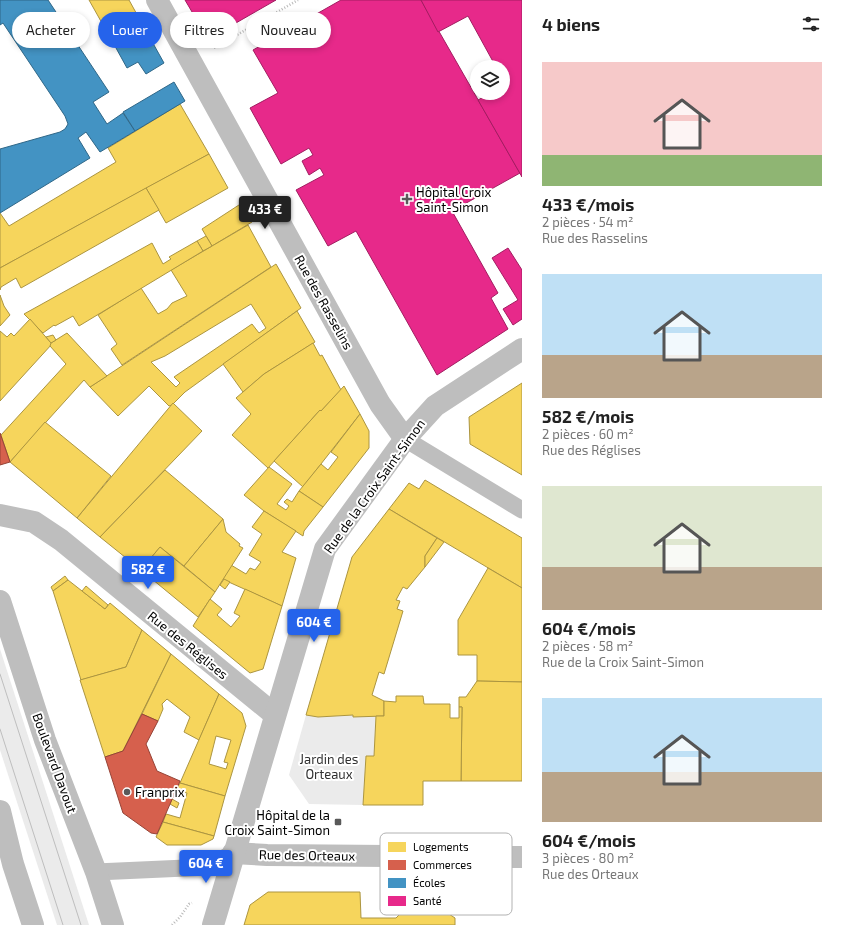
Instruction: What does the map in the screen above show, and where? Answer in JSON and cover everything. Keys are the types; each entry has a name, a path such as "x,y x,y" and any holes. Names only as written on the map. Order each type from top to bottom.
{"street":[{"name":"Rue des Rasselins","path":"157,0 380,404 406,439 522,510"},
{"name":"Rue de la Croix Saint-Simon","path":"213,925 233,853 325,549 406,439 434,406 522,349"},
{"name":"Rue des Réglises","path":"0,515 34,522 61,540 275,715"},
{"name":"Boulevard Davout","path":"0,601 45,740 96,872 113,925"},
{"path":"0,811 13,864 33,925"},
{"path":"96,872 208,867 233,853"},
{"name":"Rue des Orteaux","path":"233,853 267,855 380,856"},
{"name":"Rue des Orteaux","path":"512,857 522,857"}],"path":[{"path":"191,61 298,0"},
{"path":"172,925 189,904 197,903"}],"green space":[{"path":"0,649 89,925 57,925 0,750"},
{"name":"Jardin des Orteaux","path":"306,715 318,717 353,715 376,716 374,756 366,756 363,805 309,804 289,775"}],"building: Logements":[{"path":"89,0 129,0 136,12 98,12 98,16"},
{"path":"180,104 209,154 0,268 0,213 9,226 116,162 108,148"},
{"path":"209,154 228,188 166,223 146,188"},
{"path":"146,188 159,210 21,288 16,278 1,287 0,290 0,268"},
{"path":"242,203 252,222 212,246 202,229"},
{"path":"248,225 271,267 122,365 111,349 117,344 98,315 141,288 158,314 167,309 172,303 187,296 171,270"},
{"path":"206,236 212,246 203,251 197,241"},
{"path":"197,241 203,251 79,326 73,316 55,326 54,325 43,333 24,314 152,243 163,264 171,259 169,257"},
{"path":"276,264 301,308 185,392 172,405 169,406 149,386 118,416 90,387","holes":["251,304 266,328 259,333 252,324 174,377 180,383 176,387 151,362 165,356"]},
{"path":"0,295 4,306 10,315 0,326"},
{"path":"297,311 315,342 264,374 243,392 223,364"},
{"path":"30,319 52,344 0,401 0,331 7,337 11,333 14,336"},
{"path":"67,333 107,376 90,387 84,380 10,462 1,435 66,364 50,346 51,343"},
{"path":"53,335 56,340 51,343 46,337"},
{"path":"313,343 320,356 322,355 341,390 321,411 320,410 268,468 232,435 251,414 236,398 264,374"},
{"path":"522,383 522,475 470,444 469,417"},
{"path":"344,386 360,414 303,487 274,461"},
{"path":"173,403 202,431 100,537 77,518"},
{"path":"360,414 369,431 369,448 323,507 299,491 321,464 328,470 338,457 331,452"},
{"path":"45,422 111,476 77,518 10,462"},
{"path":"269,467 292,484 277,504 286,510 289,506 284,502 287,499 292,502 299,491 323,507 304,531 303,536 264,511 244,495"},
{"path":"165,470 223,519 184,566 160,547 141,570 100,537"},
{"path":"425,480 522,538 522,588 389,509 409,483 419,489"},
{"path":"389,509 437,538 425,556 425,567 407,589 403,587 396,600 400,601 397,609 403,611 384,674 379,672 372,695 384,701 384,716 353,717 353,715 318,717 306,715 352,557"},
{"path":"264,511 296,531 282,552 296,558 282,606 222,579 231,565 246,574 250,568 255,570 261,562 249,555 262,534 252,527"},
{"path":"223,519 226,532 240,544 239,546 243,548 215,592 184,566"},
{"path":"437,538 444,542 425,567 425,556"},
{"path":"160,547 215,592 198,617 141,570"},
{"path":"488,568 522,588 522,682 477,681 477,655 458,655 458,620"},
{"path":"65,576 68,580 53,591 51,587"},
{"path":"224,579 230,582 225,589 220,585"},
{"path":"68,580 105,609 110,603 142,630 126,667 81,680 53,591"},
{"path":"86,586 108,605 105,609 82,591"},
{"path":"245,589 282,606 263,669 250,673 193,626 210,599 222,609 217,615 231,627 240,616 234,613"},
{"path":"142,630 171,654 123,751 105,757 80,680 126,667"},
{"path":"171,654 219,694 199,740 184,732 190,717 167,699 162,704 163,709 158,721 142,714"},
{"path":"477,681 522,682 522,781 461,781 462,707 459,707 459,697 466,697"},
{"path":"219,694 242,713 246,726 225,796 180,783","holes":["216,736 231,740 224,762 228,763 226,769 209,764"]},
{"path":"396,696 423,696 424,704 450,704 450,718 459,718 459,707 462,707 461,781 423,781 423,805 363,805 366,756 374,756 376,716 384,716 384,701 396,702"},
{"path":"180,783 225,796 214,836 163,822 166,814 180,818 187,793 176,790"},
{"path":"172,799 179,803 177,808 170,804"},
{"path":"163,822 214,836 213,839 201,845 167,845 156,837"},
{"path":"268,892 360,892 361,918 396,918 399,915 450,915 455,918 455,925 244,925 250,905"}],"building: Commerces":[{"path":"0,433 10,462 0,465"},
{"path":"142,714 158,721 146,744 157,771 180,781 157,834 151,833 123,813 105,757 123,751"}],"building: Écoles":[{"path":"0,0 48,0 56,12 12,12 12,36 3,23 0,25"},
{"path":"20,48 80,48 109,92 93,102 107,124 123,113 135,131 100,152 86,132 78,138 90,158 0,213 0,149 60,132 65,129 68,124 65,116"},
{"path":"116,48 156,48 164,63 146,74 138,62 127,68"},
{"path":"174,82 185,101 135,131 123,112"}],"building: Santé":[{"path":"185,0 276,0 255,12 246,12 246,17 238,22 238,12 192,12"},
{"name":"Hôpital Croix Saint-Simon","path":"341,0 421,0 470,86 470,100 478,100 520,173 452,211 498,293 491,298 508,329 437,375 356,231 328,246 296,190 324,175 320,168 309,175 302,161 313,155 309,148 281,164 250,108 278,93 253,50 257,48 331,48 331,12 320,12"},
{"path":"421,0 522,0 522,177 478,100 510,100 510,60 492,60 468,16 438,32"},
{"path":"508,248 522,270 522,319 513,325 503,309 518,300 492,258"}],"tram line":[{"path":"0,674 81,925"},
{"path":"0,729 63,925"}],"place":[{"name":"Hôpital Croix Saint-Simon","path":"407,199"},
{"name":"Franprix","path":"127,792"},
{"name":"Hôpital de la Croix Saint-Simon","path":"338,822"}]}
